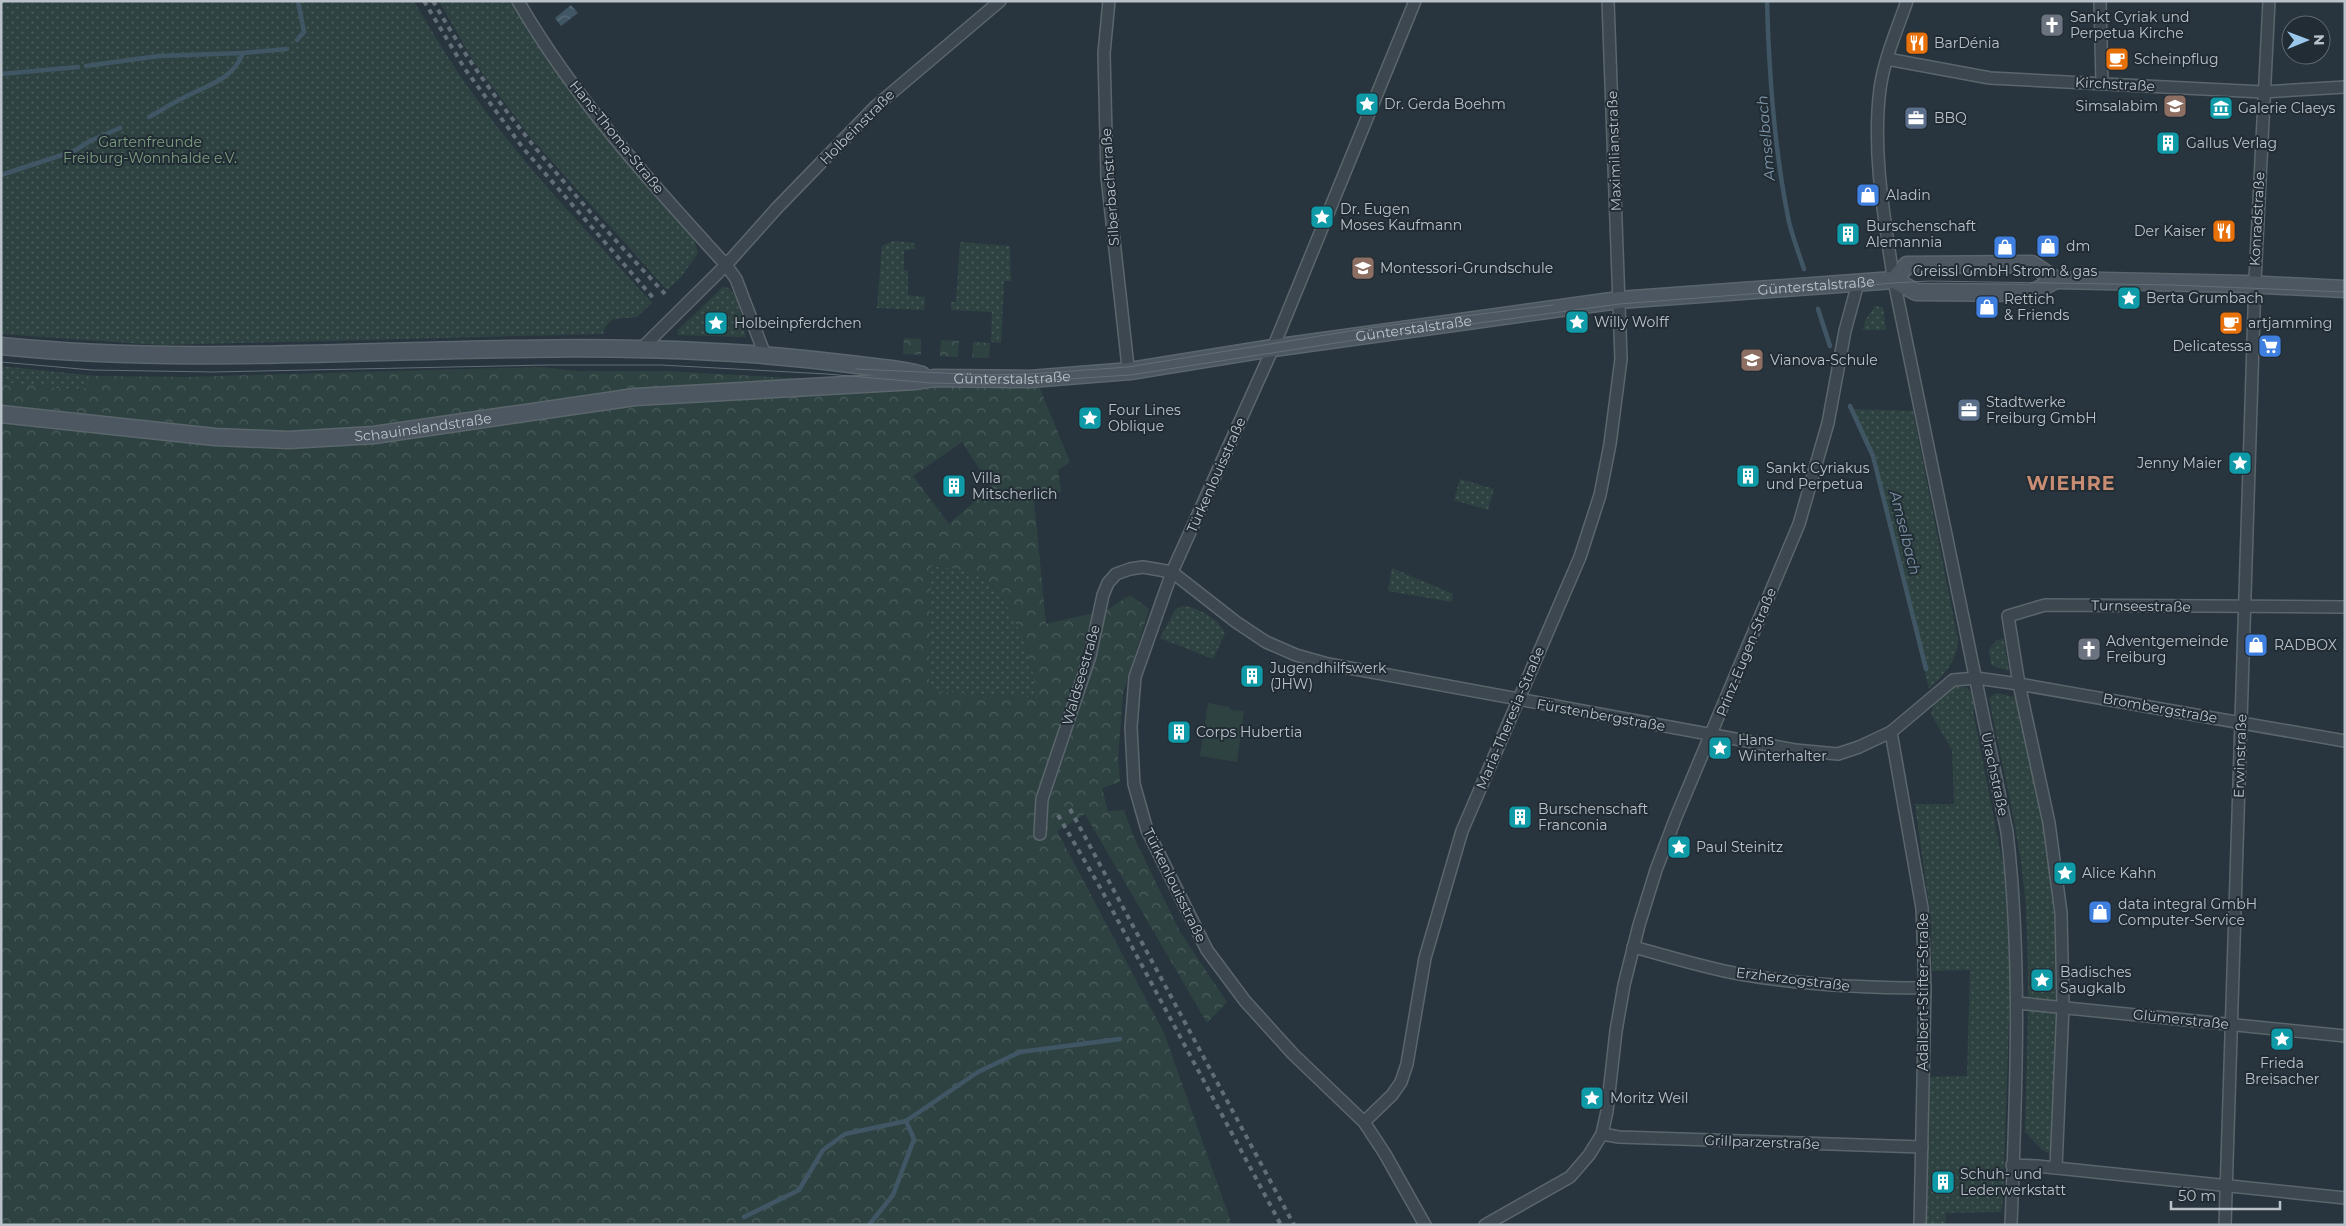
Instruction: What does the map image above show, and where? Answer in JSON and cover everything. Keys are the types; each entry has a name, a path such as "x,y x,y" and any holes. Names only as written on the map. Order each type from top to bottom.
{"main road":[{"name":"Günterstalstraße","path":"1894,280 1907,265 2032,264 2056,280"},
{"name":"Günterstalstraße","path":"845,385 916,381 934,378 1030,379 1130,371 1273,348 1619,300 1894,280 1916,292 2032,293 2056,280 2345,289"},
{"path":"1,346 90,353 227,356 569,347 643,347"},
{"name":"Günterstalstraße","path":"643,347 765,354 914,372 934,378"},
{"name":"Schauinslandstraße","path":"1,414 214,437 278,440 374,435 636,397 845,385"}],"street":[{"name":"Hans-Thoma-Straße","path":"518,1 537,34 582,98 726,265"},
{"name":"Holbeinstraße","path":"643,347 726,265 776,209 876,106 1000,1"},
{"name":"Silberbachstraße","path":"1109,1 1104,53 1106,178 1130,371"},
{"name":"Türkenlouisstraße","path":"1415,1 1273,348 1172,572 1135,677 1131,759 1140,808 1147,830 1207,950 1257,1014 1293,1054 1364,1122 1389,1161 1425,1225"},
{"name":"Maximilianstraße","path":"1608,1 1619,300"},
{"name":"Urachstraße","path":"1907,1 1887,59 1880,88 1877,124 1881,189 1894,280 2007,832 2013,881 2018,1003 2011,1225"},
{"path":"2100,1 2102,83"},
{"name":"Konradstraße","path":"2255,286 2263,92 2269,1"},
{"name":"Kirchstraße","path":"1887,59 1990,78 2263,92 2345,87"},
{"path":"726,265 736,279 765,354"},
{"name":"Prinz-Eugen-Straße","path":"1485,1225 1570,1177 1589,1155 1602,1134 1607,1111 1616,1031 1633,947 1656,870 1799,524 1826,432 1845,331 1858,283"},
{"name":"Erwinstraße","path":"2225,1225 2255,286"},
{"name":"Maria-Theresia-Straße","path":"1364,1122 1392,1095 1401,1082 1407,1064 1425,958 1442,894 1462,831 1517,699 1580,557 1600,495 1610,444 1620,359 1619,300"},
{"name":"Waldseestraße","path":"1040,834 1042,799 1090,656 1102,595 1108,583 1116,574 1130,568 1142,567 1172,572"},
{"name":"Fürstenbergstraße","path":"1172,572 1236,622 1266,642 1296,655 1328,664 1795,750 1838,754 1859,747 1891,732 1953,680 1976,678"},
{"name":"Turnseestraße","path":"2019,684 2008,616 2045,605 2345,607"},
{"name":"Brombergstraße","path":"1976,678 2345,741"},
{"path":"2019,684 2049,823 2061,913 2063,1006 2056,1168"},
{"name":"Adalbert-Stifter-Straße","path":"1891,732 1922,908 1925,988 1920,1225"},
{"name":"Erzherzogstraße","path":"1633,947 1738,974 1793,982 1872,988 1925,988"},
{"name":"Glümerstraße","path":"2018,1003 2063,1006 2345,1036"},
{"name":"Grillparzerstraße","path":"1602,1134 1619,1137 1922,1147"},
{"path":"2012,1165 2345,1198"}],"green space":[{"name":"Gartenfreunde Freiburg-Wonnhalde e.V.","path":"1,1 414,1 459,74 508,140 652,303 637,317 613,319 605,327 603,334 160,345 1,334"},
{"path":"439,1 511,1 534,38 583,108 693,237 698,253 681,277 667,290 532,139 474,62"},
{"path":"893,241 915,243 915,249 904,250 904,270 908,271 908,295 925,297 924,310 877,308 882,246"},
{"path":"960,242 1010,246 1011,281 1004,281 1001,343 991,342 992,312 951,310 951,302 956,302"},
{"path":"723,287 729,288 737,299 746,337 677,335 678,330"},
{"path":"1875,306 1883,307 1886,330 1863,330 1865,321"},
{"path":"904,338 921,339 921,355 903,354"},
{"path":"941,340 959,341 958,357 940,356"},
{"path":"973,342 990,343 989,358 972,358"},
{"path":"1,366 96,376 82,391 1,382"},
{"path":"541,367 578,371 666,371 844,381 845,389 1038,384 1070,462 1058,470 1061,491 1055,496 1034,500 1046,624 1107,610 1130,595 1149,609 1123,694 1118,757 1120,782 1102,788 1108,811 1124,810 1134,838 1180,932 1227,1002 1207,1023 1085,814 1057,831 1164,1033 1232,1225 1,1225 1,382 82,391 96,376 186,377","holes":["962,442 991,487 949,524 913,476","931,566 952,568 974,574 981,577 996,591 1014,619 1021,635 1032,668 1037,698 929,691"]},
{"path":"1853,409 1913,411 1958,640 1955,655 1949,667 1929,689 1871,455"},
{"path":"1460,479 1494,489 1488,510 1454,500"},
{"path":"930,566 951,568 974,574 981,577 997,592 1006,604 1021,635 1032,667 1038,698 929,691"},
{"path":"1392,568 1453,594 1452,602 1388,591"},
{"path":"1181,606 1194,608 1207,614 1222,628 1225,634 1213,659 1160,638 1175,610"},
{"path":"2004,639 2009,671 1991,665 1989,650 1996,640"},
{"path":"1956,686 1966,687 1973,694 1976,705 1973,711 2005,875 2010,986 2003,1200 2001,1212 1946,1213 1945,1225 1924,1225 1927,1077 1967,1076 1970,970 1932,971 1931,919 1915,804 1954,804 1952,750 1931,714 1934,704"},
{"path":"1997,693 2018,698 2041,806 2054,888 2058,944 2058,1003 2052,1150 2049,1153 2042,1150 2025,1132 2028,992 2026,908 2016,829 1989,698"},
{"path":"1208,703 1229,707 1231,710 1244,711 1237,762 1200,756"}],"water":[{"path":"571,5 578,13 561,26 555,18"}],"waterway":[{"path":"297,40 304,32 298,1"},
{"name":"Amselbach","path":"1767,1 1769,57 1776,140 1789,222 1804,269"},
{"path":"149,117 226,76 243,53 287,49"},
{"path":"86,66 159,56 243,53"},
{"path":"1,74 78,67"},
{"path":"1,175 74,151 90,141 120,128"},
{"name":"Amselbach","path":"1818,309 1830,346"},
{"name":"Amselbach","path":"1850,406 1873,456 1926,669"},
{"path":"744,1217 799,1190 823,1150 845,1134 906,1121 978,1072 1020,1052 1120,1039"},
{"path":"869,1225 893,1195 914,1139 906,1121"}],"tram line":[{"path":"1,362 92,370 213,372 547,365 661,365 827,374 930,383 986,384 1130,375 1368,338 1619,304 1894,283 1929,281 2171,285 2345,292"},
{"path":"856,369 986,375 1128,367 1369,328 1553,305"}],"railway":[{"path":"424,1 465,69 523,148 655,300"},
{"path":"433,1 483,80 540,154 665,294"},
{"path":"1070,809 1294,1225"},
{"path":"1058,815 1101,889 1281,1225"}],"place":[{"name":"Sankt Cyriak und Perpetua Kirche","path":"2052,25"},
{"name":"BarDénia","path":"1917,43"},
{"name":"Scheinpflug","path":"2117,59"},
{"name":"Dr. Gerda Boehm","path":"1367,104"},
{"name":"Simsalabim","path":"2175,106"},
{"name":"Galerie Claeys","path":"2221,108"},
{"name":"BBQ","path":"1916,118"},
{"name":"Gallus Verlag","path":"2168,143"},
{"name":"Aladin","path":"1868,195"},
{"name":"Dr. Eugen Moses Kaufmann","path":"1322,217"},
{"name":"Der Kaiser","path":"2224,231"},
{"name":"Burschenschaft Alemannia","path":"1848,234"},
{"name":"dm","path":"2048,246"},
{"name":"Greissl GmbH Strom & gas","path":"2005,247"},
{"name":"Montessori-Grundschule","path":"1363,268"},
{"name":"Berta Grumbach","path":"2129,298"},
{"name":"Rettich & Friends","path":"1987,307"},
{"name":"Willy Wolff","path":"1577,322"},
{"name":"Holbeinpferdchen","path":"716,323"},
{"name":"artjamming","path":"2231,323"},
{"name":"Delicatessa","path":"2270,346"},
{"name":"Vianova-Schule","path":"1752,360"},
{"name":"Stadtwerke Freiburg GmbH","path":"1969,410"},
{"name":"Four Lines Oblique","path":"1090,418"},
{"name":"Jenny Maier","path":"2240,463"},
{"name":"Sankt Cyriakus und Perpetua","path":"1748,476"},
{"name":"Villa Mitscherlich","path":"954,486"},
{"name":"RADBOX","path":"2256,645"},
{"name":"Adventgemeinde Freiburg","path":"2089,649"},
{"name":"Jugendhilfswerk (JHW)","path":"1252,676"},
{"name":"Corps Hubertia","path":"1179,732"},
{"name":"Hans Winterhalter","path":"1720,748"},
{"name":"Burschenschaft Franconia","path":"1520,817"},
{"name":"Paul Steinitz","path":"1679,847"},
{"name":"Alice Kahn","path":"2065,873"},
{"name":"data integral GmbH Computer-Service","path":"2100,912"},
{"name":"Badisches Saugkalb","path":"2042,980"},
{"name":"Frieda Breisacher","path":"2282,1039"},
{"name":"Moritz Weil","path":"1592,1098"},
{"name":"Schuh- und Lederwerkstatt","path":"1943,1182"}],"district":[{"name":"WIEHRE","path":"2071,483"}]}
